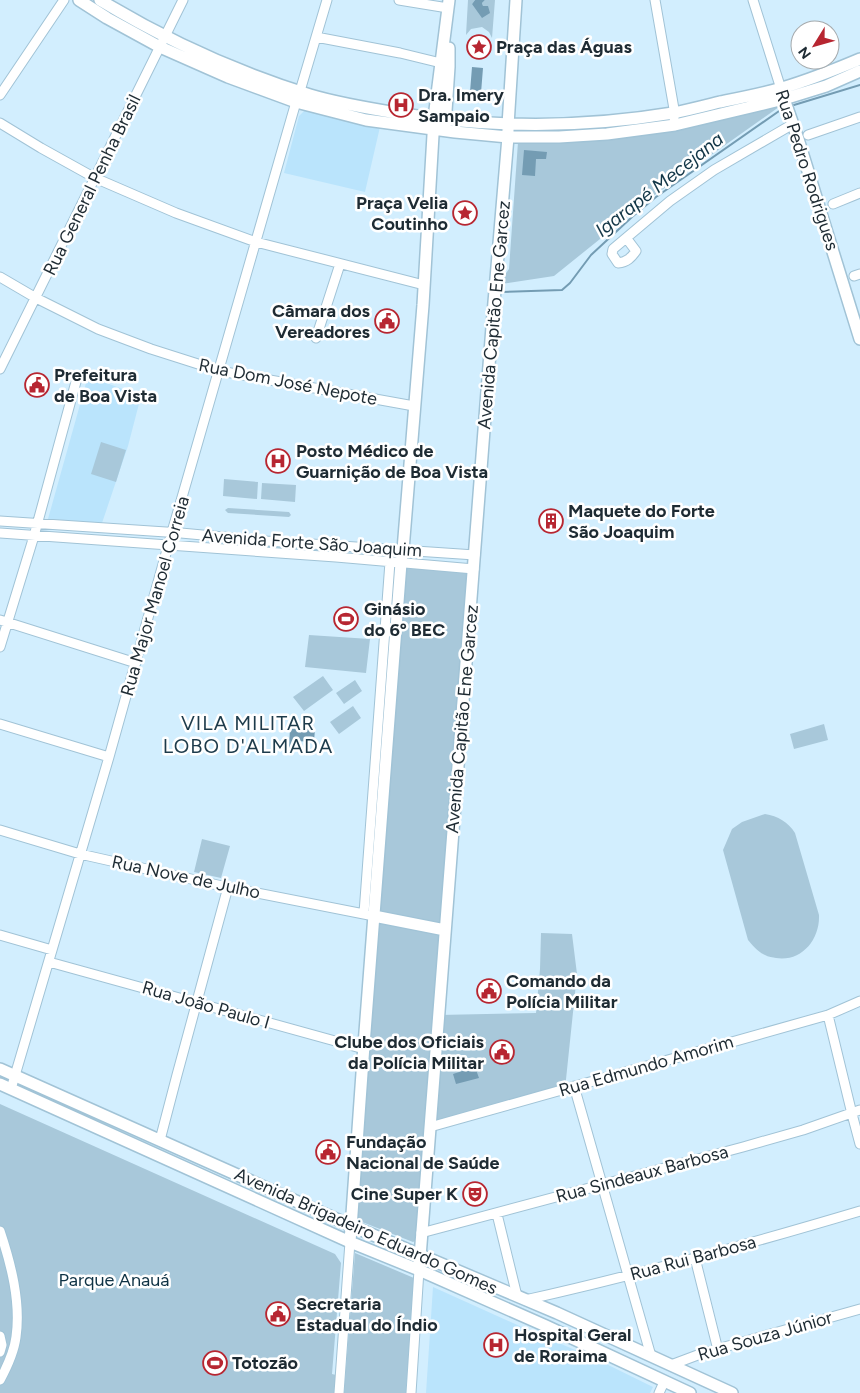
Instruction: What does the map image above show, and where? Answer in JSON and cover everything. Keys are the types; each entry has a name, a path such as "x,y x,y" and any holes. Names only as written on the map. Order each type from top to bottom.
{"main road":[{"path":"79,0 107,18 162,42 228,77 298,97 367,108 440,125 559,137 607,134 783,96 826,86 860,71"},
{"path":"100,0 162,42"},
{"name":"Avenida Capitão Ene Garcez","path":"419,1270 508,131 516,0"},
{"path":"440,125 441,63 449,4"},
{"path":"350,1242 364,1049 369,915 396,562 403,550 424,285 440,125 449,67 449,4"},
{"path":"783,96 823,75 860,59"},
{"name":"Rua Pedro Rodrigues","path":"783,96 860,339"},
{"path":"369,915 445,930"},
{"name":"Avenida Brigadeiro Eduardo Gomes","path":"0,1068 352,1226 557,1313 732,1393"},
{"name":"Avenida Brigadeiro Eduardo Gomes","path":"5,1087 350,1242 546,1326 690,1393"},
{"path":"546,1326 559,1329 564,1326 564,1320 557,1313"},
{"path":"575,1340 566,1333 566,1327 571,1324 581,1325"}],"street":[{"path":"0,95 64,0"},
{"name":"Rua General Penha Brasil","path":"0,369 183,0"},
{"name":"Rua Major Manoel Correia","path":"5,1087 15,1075 49,962 327,0"},
{"path":"399,0 449,4"},
{"path":"655,0 674,109 674,119"},
{"name":"Rua Pedro Rodrigues","path":"753,0 783,96"},
{"path":"316,37 441,63"},
{"path":"808,135 860,117"},
{"path":"627,239 652,216 714,170 792,122"},
{"path":"0,123 95,178 176,213 256,242 424,285"},
{"path":"833,204 860,193"},
{"path":"316,338 340,264"},
{"name":"Rua Dom José Nepote","path":"0,277 36,298 98,329 151,349 220,371 414,406"},
{"path":"0,647 4,621 34,536 77,378"},
{"name":"Avenida Forte São Joaquim","path":"0,521 474,555"},
{"name":"Avenida Forte São Joaquim","path":"0,533 474,569"},
{"path":"267,541 267,553"},
{"path":"371,560 372,548"},
{"path":"4,621 136,663"},
{"path":"0,724 109,757"},
{"name":"Rua Nove de Julho","path":"0,830 80,854 228,888 369,915"},
{"path":"160,1140 228,888"},
{"path":"0,935 52,950"},
{"name":"Rua João Paulo I","path":"49,962 364,1049"},
{"name":"Rua Edmundo Amorim","path":"430,1127 828,1015 860,1001"},
{"path":"828,1015 856,1112 860,1144"},
{"path":"574,1086 650,1356"},
{"name":"Rua Sindeaux Barbosa","path":"421,1233 743,1147 803,1130 856,1112"},
{"name":"Rua Rui Barbosa","path":"521,1298 628,1276 779,1235 860,1210"},
{"path":"497,1214 521,1298"},
{"path":"0,1231 18,1309 16,1338 10,1360 0,1380"},
{"path":"339,1393 350,1242"},
{"path":"695,1258 718,1350"},
{"name":"Avenida Capitão Ene Garcez","path":"411,1393 419,1270"},
{"name":"Rua Souza Júnior","path":"671,1365 687,1358 860,1309"},
{"path":"0,1336 2,1345 0,1352"},
{"path":"659,1393 664,1382"}],"shaded area":[{"path":"475,0 485,0 482,3 483,6 488,6 490,13 482,18 472,4"},
{"path":"472,67 483,68 481,93 485,93 484,103 465,102 466,92 470,92"},
{"path":"310,110 380,127 365,192 284,173 299,116 304,111"},
{"path":"524,150 547,152 546,159 536,159 535,176 522,175"},
{"path":"88,376 141,396 128,446 102,523 48,519"},
{"path":"290,727 315,729 314,742 296,741 295,750 289,749"},
{"path":"475,1067 479,1078 456,1084 453,1074"},
{"name":"Hospital Geral de Roraima","path":"433,1287 594,1358 653,1387 650,1393 426,1393"}],"green space":[{"path":"468,0 475,0 472,4 483,6 482,3 485,0 495,0 492,38 489,32 482,27 471,29 466,35"},
{"path":"778,105 779,107 656,194 554,276 501,284 501,280 509,269 518,142 578,141 627,137"},
{"path":"101,442 126,450 116,482 91,474"},
{"path":"224,479 258,482 257,499 223,496"},
{"path":"262,483 296,485 295,502 261,499"},
{"path":"228,508 289,512 291,515 289,517 228,513 225,510"},
{"path":"401,563 474,569 455,747 426,1099 428,1105 417,1240 413,1242 357,1220"},
{"path":"309,635 370,639 366,673 305,667"},
{"path":"323,676 333,690 304,711 293,697"},
{"path":"355,680 362,691 344,704 336,693"},
{"path":"353,706 361,718 339,734 330,722"},
{"path":"824,724 828,740 794,749 790,734"},
{"path":"765,814 782,820 795,833 819,915 816,933 812,941 801,953 785,958 766,956 748,940 723,850 732,829 742,822"},
{"path":"202,839 230,846 221,878 194,872"},
{"name":"Clube dos Oficiais da Polícia Militar","path":"541,933 572,934 577,974 565,1089 430,1127 439,1015 536,1013"},
{"name":"Parque Anauá","path":"0,1104 335,1254 341,1263 332,1374 336,1375 334,1393 0,1393"},
{"path":"355,1253 414,1278 406,1393 344,1393"}],"waterway":[{"name":"Igarapé Mecejana","path":"794,105 860,85"},
{"name":"Igarapé Mecejana","path":"502,292 562,290 570,283 591,255 656,197 782,109"}],"place":[{"name":"Praça das Águas","path":"479,47"},
{"name":"Dra. Imery Sampaio","path":"401,105"},
{"name":"Praça Velia Coutinho","path":"465,213"},
{"name":"Câmara dos Vereadores","path":"387,321"},
{"name":"Prefeitura de Boa Vista","path":"37,385"},
{"name":"Posto Médico de Guarnição de Boa Vista","path":"278,461"},
{"name":"Maquete do Forte São Joaquim","path":"551,521"},
{"name":"Ginásio do 6º BEC","path":"346,619"},
{"name":"Comando da Polícia Militar","path":"489,991"},
{"name":"Clube dos Oficiais da Polícia Militar","path":"502,1052"},
{"name":"Fundação Nacional de Saúde","path":"328,1152"},
{"name":"Cine Super K","path":"475,1194"},
{"name":"Secretaria Estadual do Índio","path":"278,1314"},
{"name":"Hospital Geral de Roraima","path":"496,1345"},
{"name":"Totozão","path":"215,1363"}],"district":[{"name":"VILA MILITAR LOBO D'ALMADA","path":"248,734"}]}
